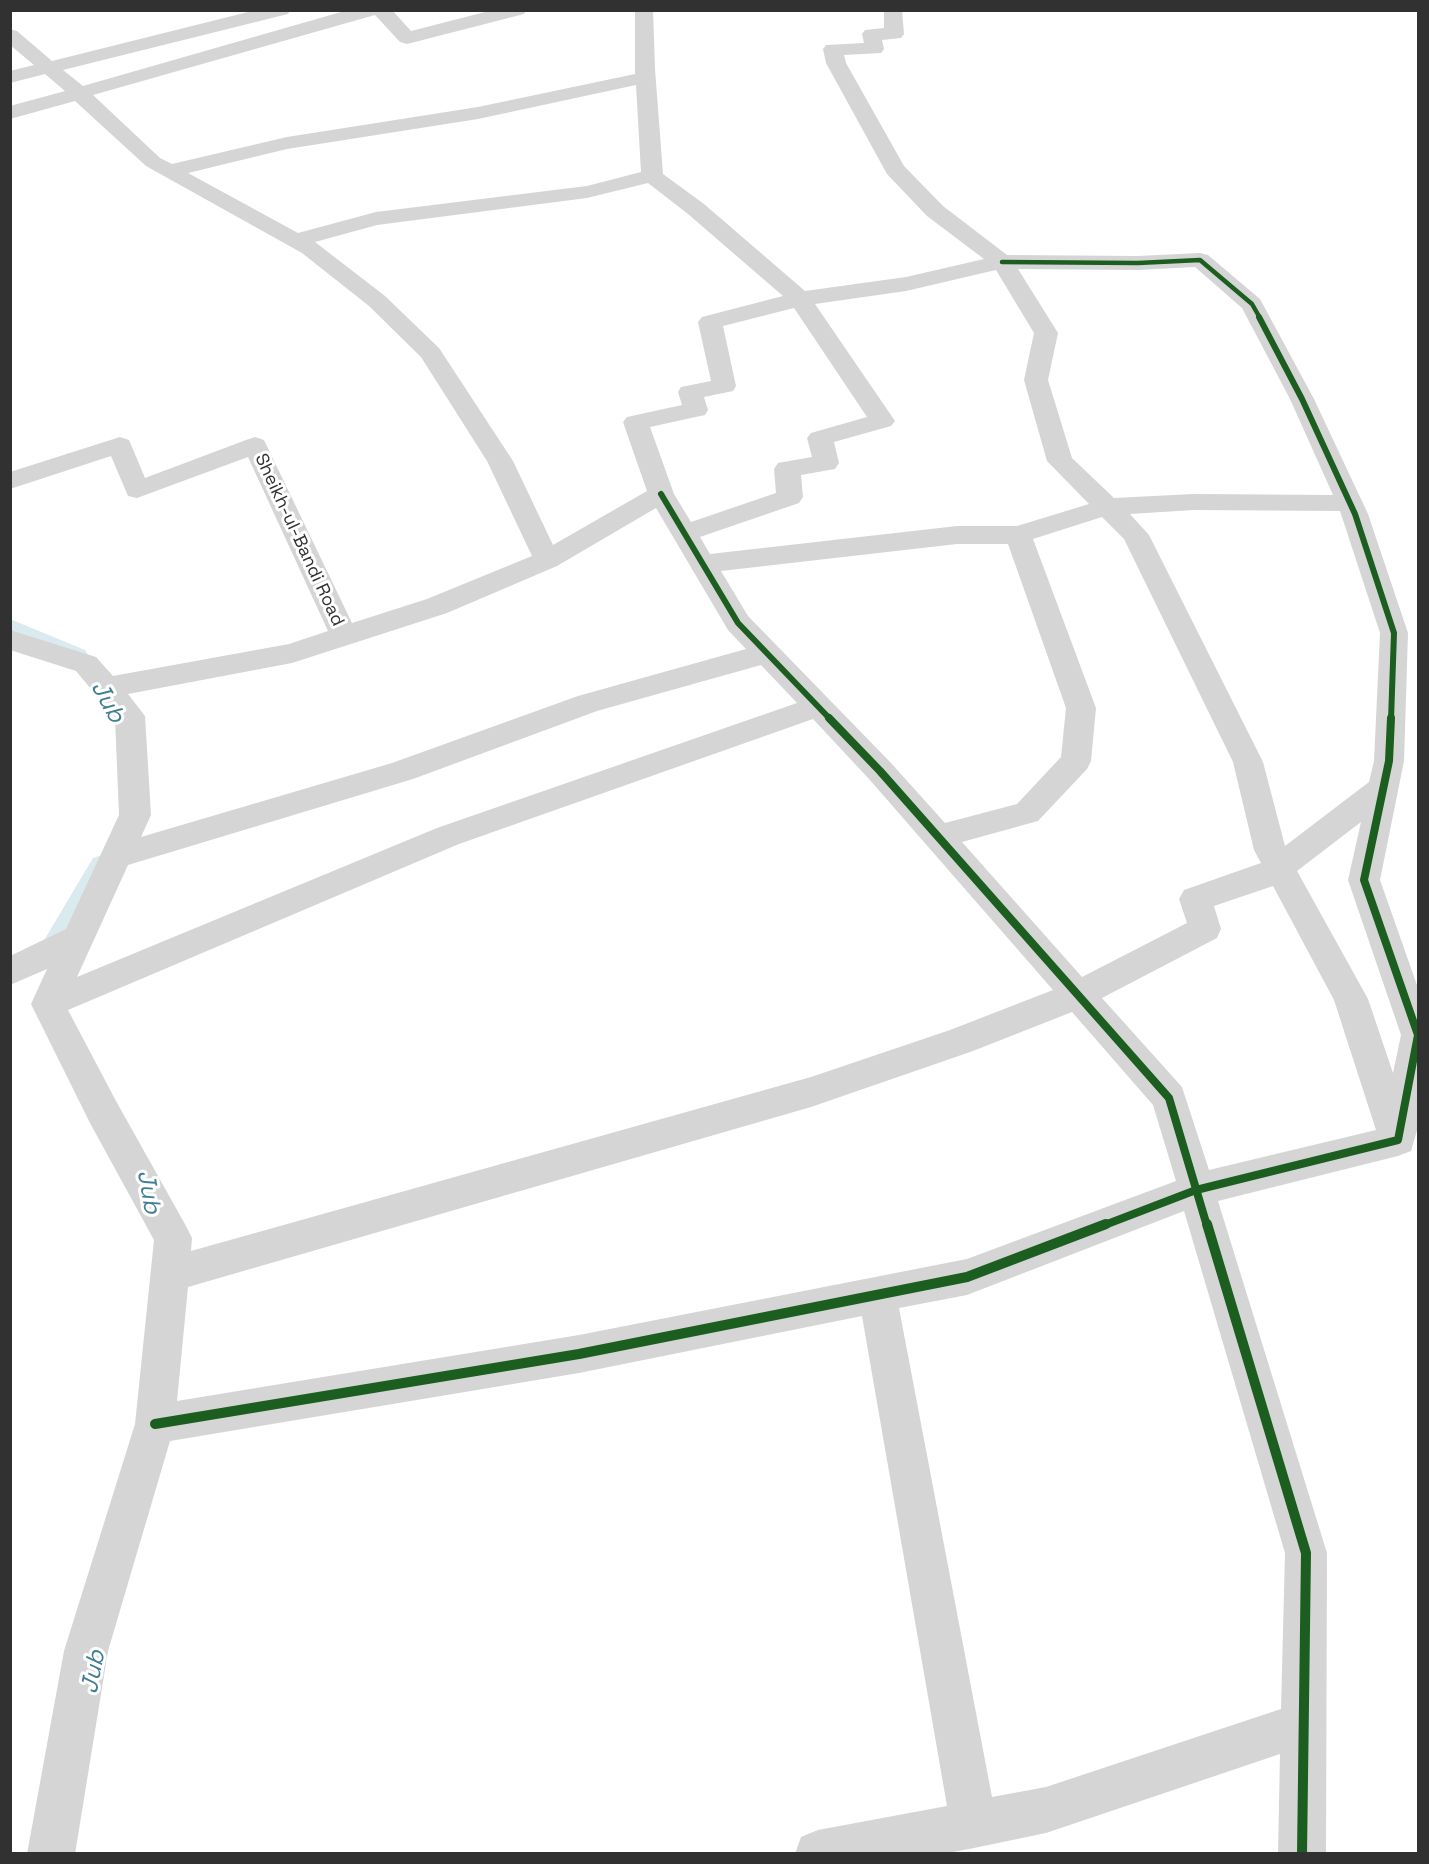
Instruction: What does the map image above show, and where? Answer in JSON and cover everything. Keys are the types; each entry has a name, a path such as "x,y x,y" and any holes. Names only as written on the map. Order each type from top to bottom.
{"street":[{"path":"10,77 280,10"},
{"path":"10,113 370,10"},
{"path":"381,10 407,38 517,10"},
{"path":"644,10 645,78 652,176 696,209 800,299 882,421 820,438 826,463 787,470 790,497 685,533"},
{"path":"893,10 894,34 872,34 874,49 833,49 836,63 895,169 934,211 1002,262 1046,333 1036,380 1060,461 1136,535 1248,762 1270,850 1351,999 1398,1140"},
{"path":"10,35 79,93 153,162 310,248 377,301 430,353 500,461 547,560"},
{"path":"169,171 287,143 478,113 602,85 645,78"},
{"path":"296,240 376,219 587,192 652,176"},
{"path":"1302,1854 1306,1553 1169,1098 880,771 738,623 702,564 661,494 636,422 696,410 690,392 724,386 710,322 800,299 906,284 1002,262 1138,263 1200,260 1252,304 1302,399 1350,503 1394,633 1389,761 1364,879 1418,1035 1398,1140"},
{"name":"Sheikh-ul-Bandi Road","path":"10,481 120,445 137,490 255,445 344,636"},
{"path":"106,688 292,653 437,606 547,560 661,494"},
{"path":"702,564 957,535 1017,535 1107,507 1194,502 1350,503"},
{"path":"938,837 1027,813 1076,761 1081,708 1017,535"},
{"path":"10,640 86,664 130,716 135,815 48,1004"},
{"path":"117,856 402,771 588,703 767,653"},
{"path":"48,1004 448,836 818,707"},
{"path":"168,1275 565,1164 811,1092 961,1041 1078,995 1205,929 1195,899 1269,875 1384,787"},
{"path":"10,972 79,938"},
{"path":"48,1004 103,1112 173,1238 155,1424 86,1651 51,1854"},
{"path":"155,1424 579,1354 967,1277 1196,1190 1398,1140"},
{"path":"877,1294 974,1825"},
{"path":"818,1854 1046,1810 1304,1725"}],"waterway":[{"name":"Jub","path":"10,624 80,653 88,666"},
{"name":"Jub","path":"50,952 49,947 99,862"}],"cycle path":[{"path":"155,1424 579,1354 967,1277 1196,1190 1398,1140 1418,1035 1364,880 1389,761 1394,633 1355,514 1302,399 1252,304 1200,260 1138,263 1002,262"},
{"path":"661,494 738,623 880,771 1169,1098 1306,1553 1302,1854"}]}
